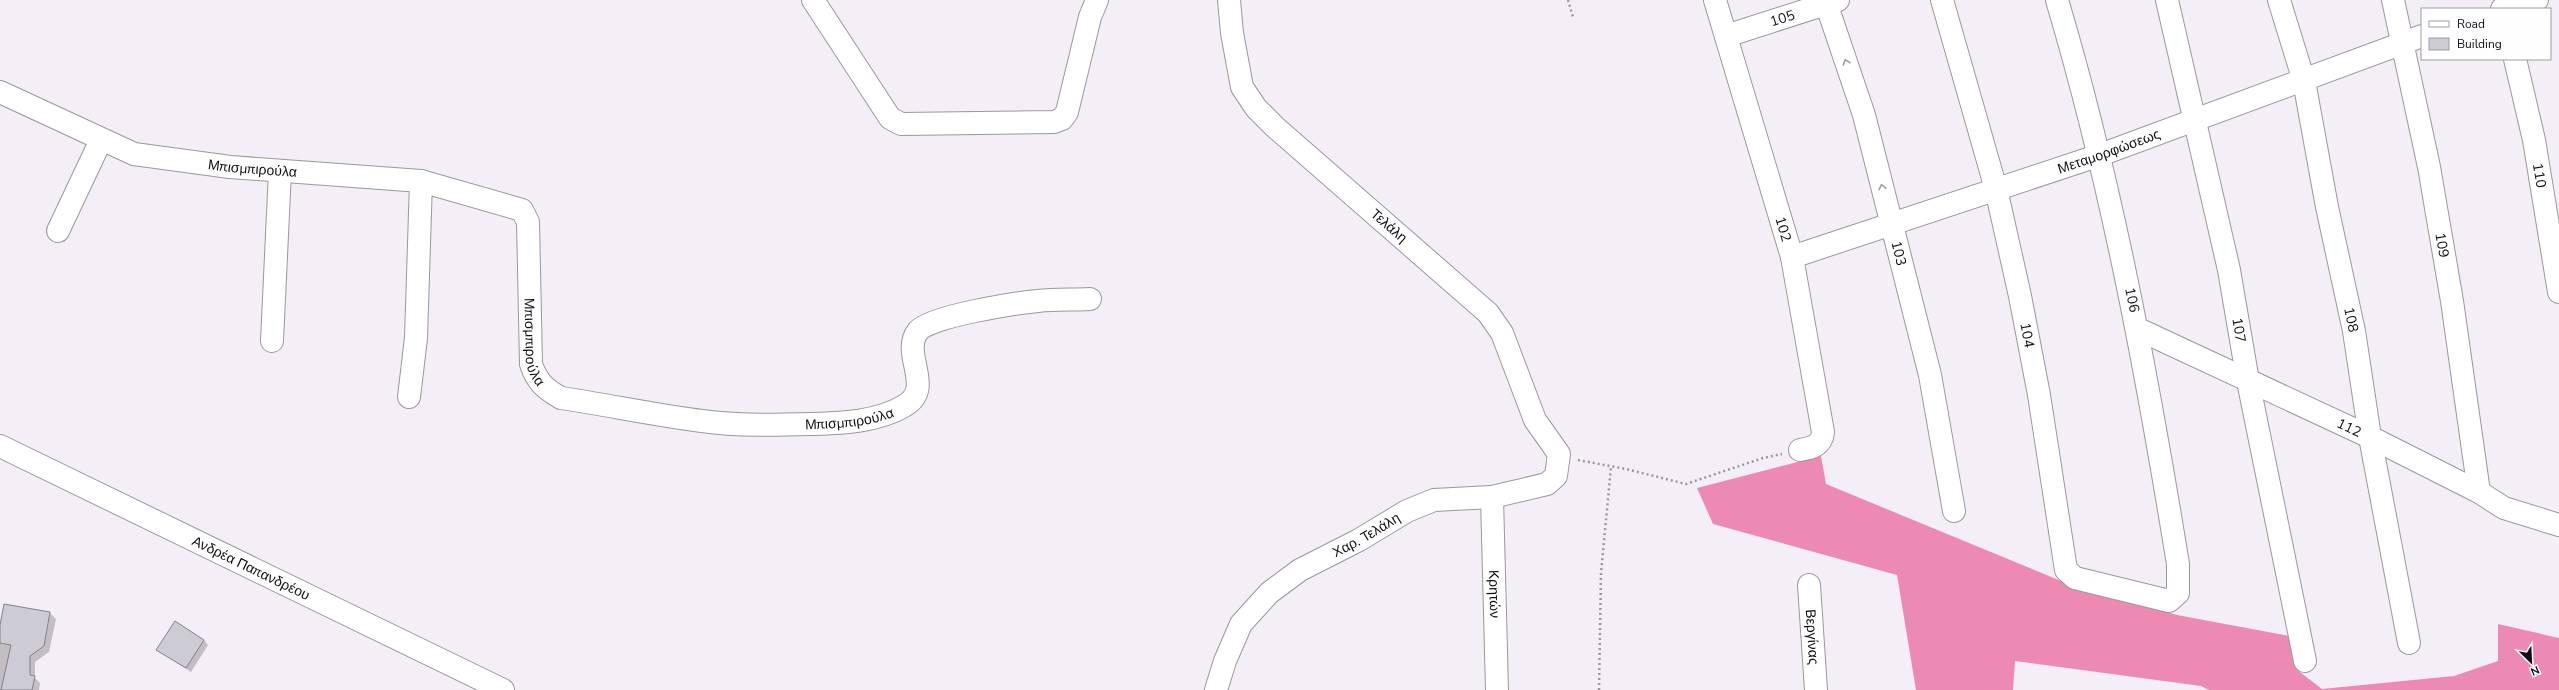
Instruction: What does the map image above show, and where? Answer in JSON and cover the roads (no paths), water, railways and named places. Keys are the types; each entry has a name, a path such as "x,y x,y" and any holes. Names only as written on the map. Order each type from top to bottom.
{"street":[{"path":"812,0 890,118 901,124 1054,122 1062,119 1067,112 1090,17 1097,0"},
{"name":"Τελάλη","path":"1229,0 1238,72 1248,98 1275,127 1488,313 1502,333 1535,420 1559,454"},
{"name":"102","path":"1715,0 1792,257 1823,432 1817,445 1800,450"},
{"name":"104","path":"1942,0 1996,190 2020,296 2039,395 2066,570 2076,578 2168,601"},
{"name":"106","path":"2057,0 2100,155 2138,330 2178,564 2178,593 2168,601"},
{"name":"107","path":"2167,0 2229,270 2248,381 2305,661"},
{"name":"108","path":"2279,0 2304,81 2327,207 2354,331 2370,437 2409,642"},
{"name":"109","path":"2393,0 2401,43 2429,167 2451,293 2479,492"},
{"path":"2507,8 2537,0"},
{"name":"105","path":"1726,36 1830,1"},
{"name":"103","path":"1830,1 1864,115 1890,225 1930,375 1954,511"},
{"name":"Μεταμορφώσεως","path":"1792,257 2100,155 2194,122 2421,36"},
{"name":"110","path":"2515,60 2534,140 2559,292"},
{"name":"Μπισμπιρούλα","path":"0,92 100,140 134,154 161,159 280,171 421,181 518,209 526,214 528,222 531,364 536,379 546,389 561,398 704,421 775,425 831,424 869,419 892,412 913,399 918,389 914,354 915,338 919,330 933,322 978,310 1039,301 1090,299"},
{"path":"58,231 100,140"},
{"path":"272,341 280,171"},
{"path":"409,397 416,338 421,181"},
{"name":"112","path":"2138,330 2370,437 2479,492 2504,508 2559,525"},
{"name":"Ανδρέα Παπανδρέου","path":"0,446 478,684 503,690"},
{"name":"Χαρ. Τελάλη","path":"1216,690 1225,661 1241,624 1269,594 1300,570 1359,540 1407,511 1434,500 1492,497 1550,482 1557,472 1559,454"},
{"name":"Κρητών","path":"1492,497 1497,690"},
{"name":"Βεργίνας","path":"1809,585 1816,690"}]}
